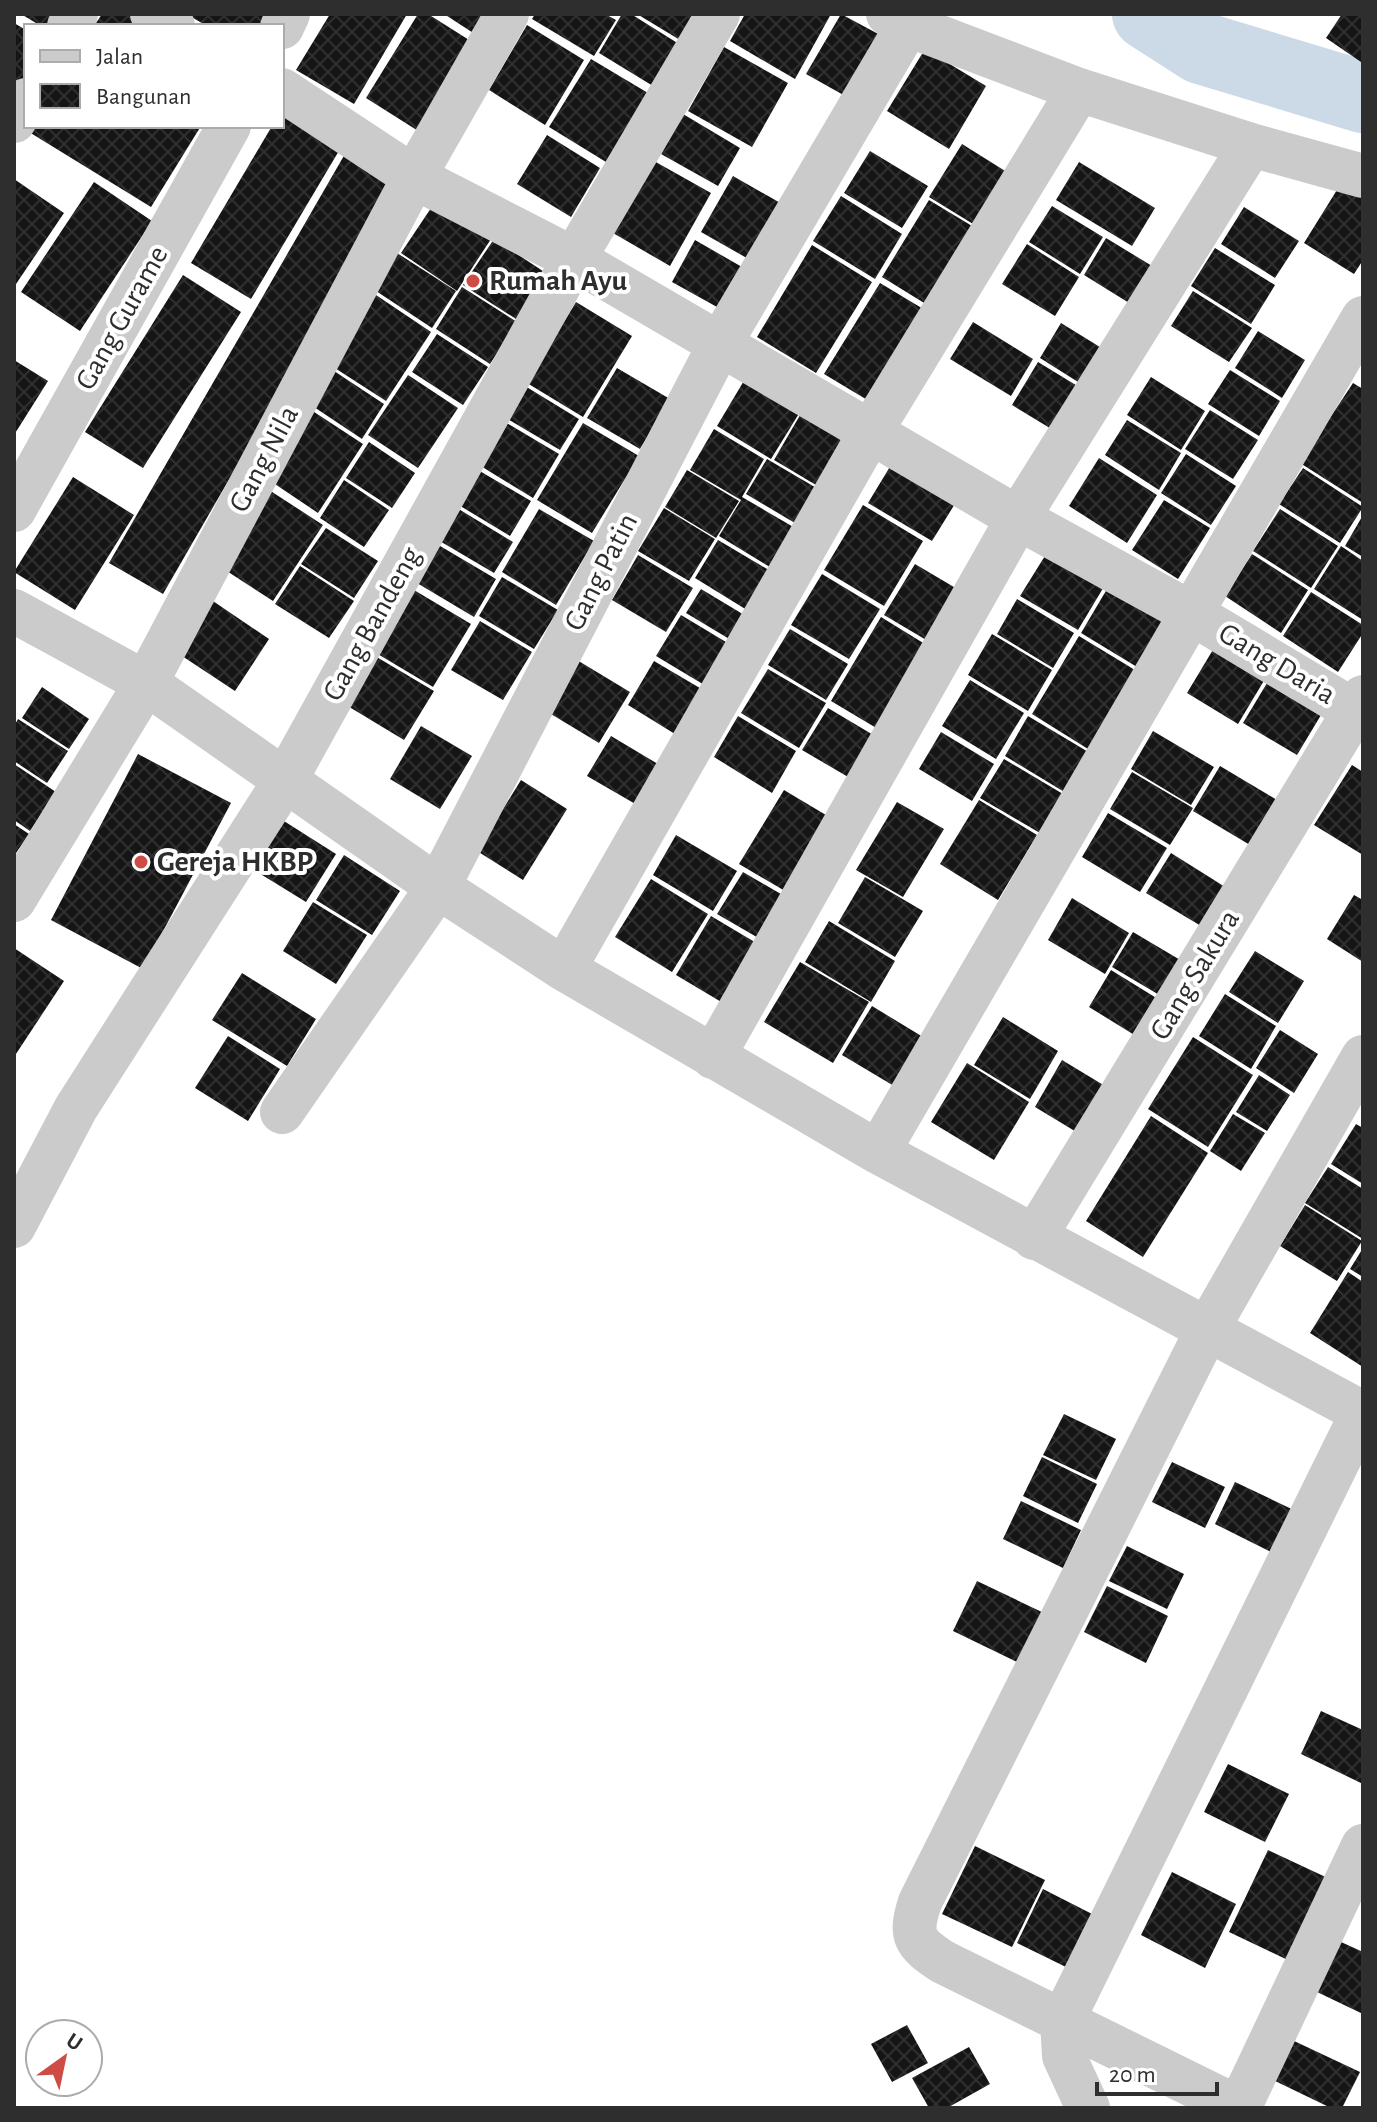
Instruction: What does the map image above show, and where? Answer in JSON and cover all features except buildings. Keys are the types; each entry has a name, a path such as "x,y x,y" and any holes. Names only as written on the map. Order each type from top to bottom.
{"street":[{"path":"152,14 170,24"},
{"name":"Gang Nila","path":"14,900 146,683 414,177 507,14"},
{"name":"Gang Bandeng","path":"14,1226 76,1108 286,779 574,259 718,14"},
{"path":"898,19 1079,90 1251,145 1363,176"},
{"name":"Gang Patin","path":"282,1112 438,887 721,342 898,19"},
{"path":"564,969 871,431 1079,90"},
{"name":"Gang Daria","path":"284,91 414,177 574,259 1018,518 1360,708"},
{"path":"14,121 24,104"},
{"name":"Gang Gurame","path":"14,510 228,128"},
{"path":"713,1057 1018,518 1251,145"},
{"path":"878,1152 1363,318"},
{"path":"14,611 146,683 438,887 564,969 878,1152 1363,1412 1062,2022 1064,2056 1088,2108"},
{"name":"Gang Sakura","path":"1034,1238 1360,708"},
{"path":"1363,1057 1208,1328 920,1902 914,1921 915,1939 923,1949 943,1962 1239,2108 1363,1846"}],"waterway":[{"path":"1148,14 1201,48 1363,97"}],"place":[{"name":"Rumah Ayu","path":"473,281"},
{"name":"Gereja HKBP","path":"141,862"}]}
